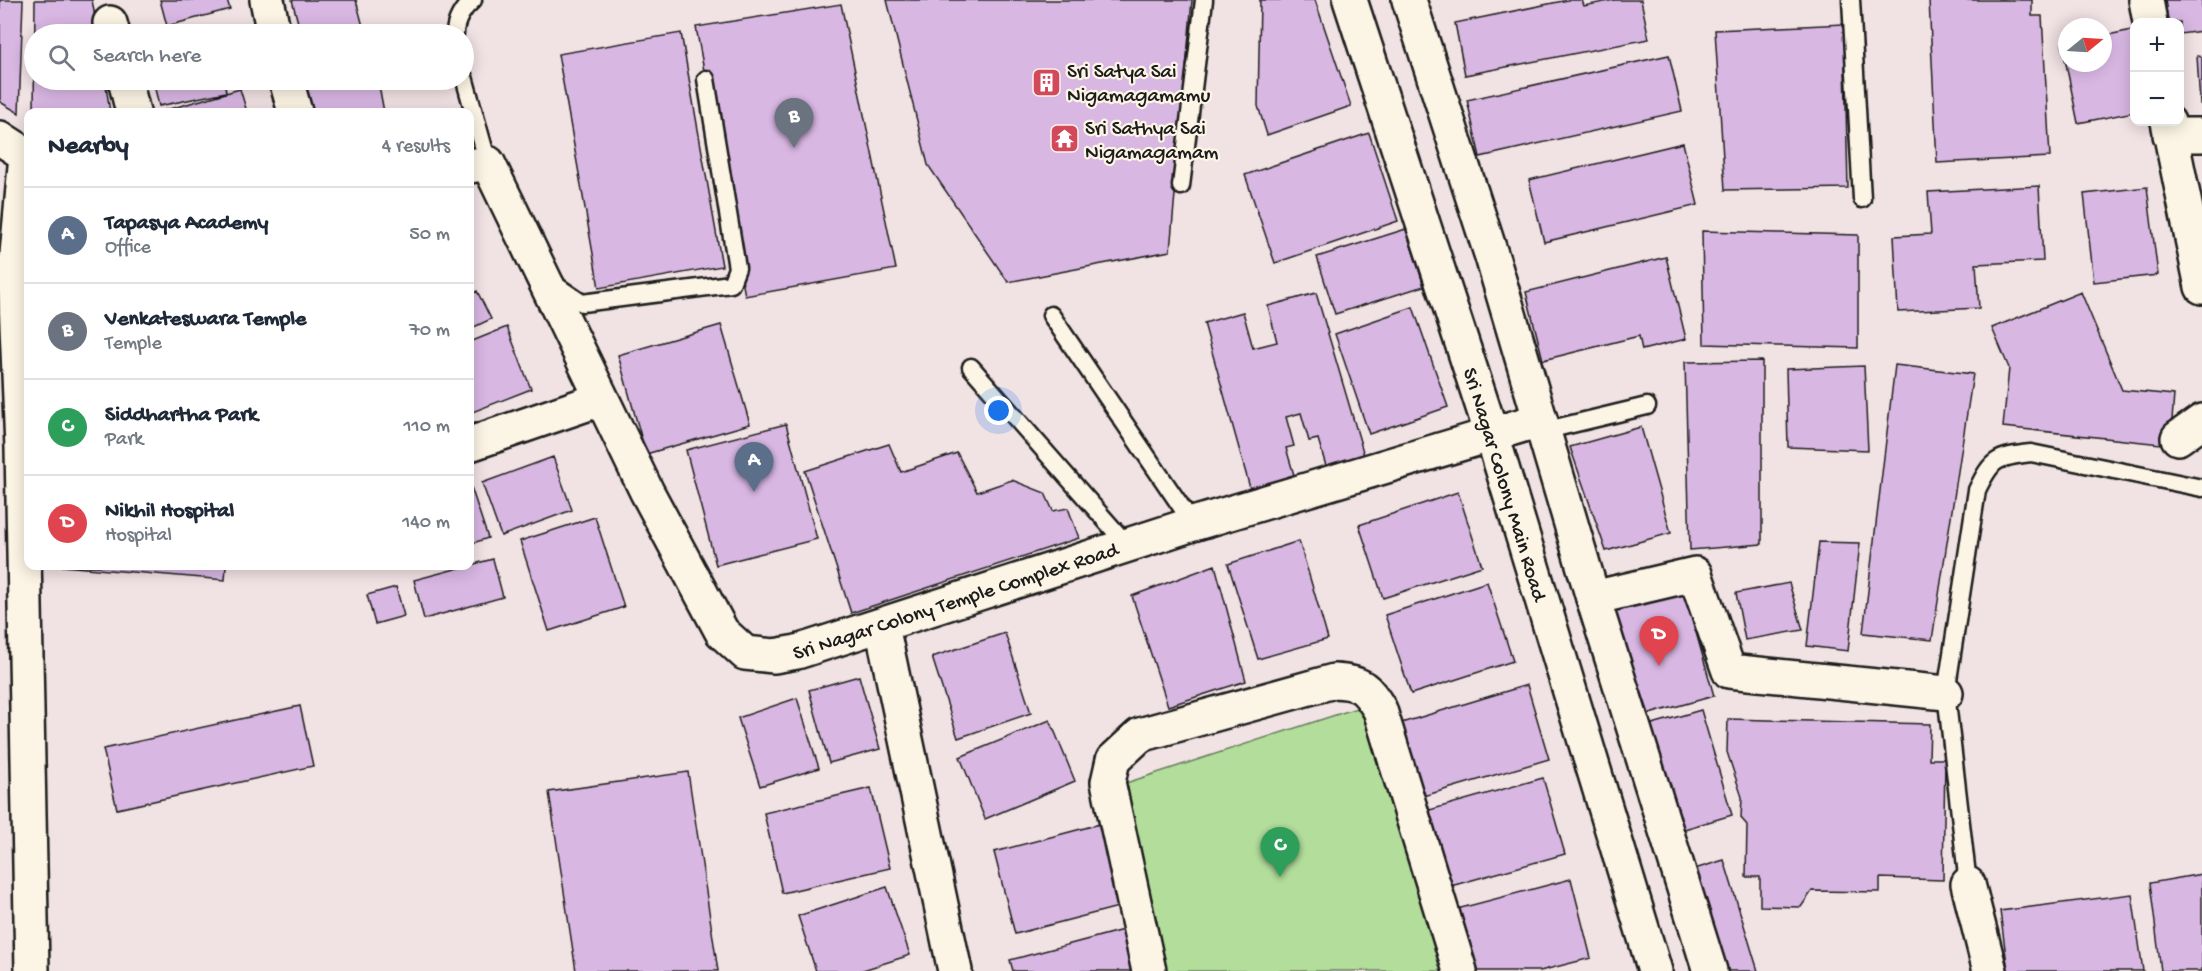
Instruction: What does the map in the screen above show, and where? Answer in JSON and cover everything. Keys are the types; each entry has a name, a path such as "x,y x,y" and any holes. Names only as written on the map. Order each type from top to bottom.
{"street":[{"name":"Sri Nagar Colony Main Road","path":"1350,0 1492,435 1655,971"},
{"path":"1408,0 1493,260 1593,598 1710,971"},
{"path":"2146,0 2149,18"},
{"path":"128,90 132,108"},
{"path":"289,90 294,108"},
{"path":"2180,130 2202,287"},
{"path":"18,150 7,275 24,438"},
{"name":"Sri Nagar Colony Temple Complex Road","path":"478,165 524,240 601,399 722,632 745,653 774,656 798,652 1193,524 1492,435 1542,425"},
{"path":"474,443 601,399"},
{"path":"24,456 12,547 32,971"},
{"path":"1593,598 1695,574 1729,671 1946,693"},
{"path":"882,626 955,971"},
{"path":"1149,971 1108,782 1113,760 1140,735 1334,681 1356,682 1371,694 1380,710 1460,971"},
{"path":"1968,884 1990,971"}],"lane":[{"path":"457,24 466,6 473,0"},
{"path":"1181,186 1204,0"},
{"path":"1851,0 1862,199"},
{"path":"524,240 541,250 557,286 582,303 731,284 737,268 706,79"},
{"name":"Sri Nagar Colony Temple Complex Road","path":"466,90 469,108"},
{"name":"Sri Nagar Colony Temple Complex Road","path":"474,140 478,165"},
{"path":"1051,315 1193,524"},
{"path":"971,367 1128,546"},
{"path":"1542,425 1647,406"},
{"path":"1968,884 1946,693 1977,490 1989,464 2009,456 2031,453 2202,488"}],"green space":[{"path":"1360,707 1447,971 1162,971 1126,783"}],"building":[{"path":"0,0 23,0 19,113 0,102"},
{"path":"35,0 92,0 96,24 35,24"},
{"path":"160,0 227,0 230,9 174,24 166,24"},
{"path":"292,0 356,0 362,24 298,24"},
{"name":"Sri Satya Sai Nigamagamamu","path":"887,0 1192,0 1170,251 1008,282 928,165"},
{"path":"1260,0 1315,0 1351,106 1267,135 1258,106"},
{"path":"1568,0 1582,0 1584,6 1614,0 1641,0 1649,39 1465,75 1455,23"},
{"path":"1929,0 2032,0 2032,16 2042,16 2050,157 1937,163"},
{"path":"2165,0 2202,0 2202,31 2184,33 2184,18 2167,18"},
{"path":"841,4 896,269 745,296 696,27"},
{"path":"1844,24 1848,188 1725,190 1715,30"},
{"path":"2130,30 2130,113 2078,123 2068,72 2112,72 2112,34"},
{"path":"681,33 722,266 599,288 558,54"},
{"path":"1669,55 1682,111 1480,157 1467,100"},
{"path":"2197,56 2202,57 2202,104 2200,104"},
{"path":"34,90 107,90 109,108 34,108"},
{"path":"155,90 226,90 226,92 159,106"},
{"path":"240,90 246,108 173,108"},
{"path":"305,90 380,90 383,108 308,108"},
{"path":"1369,133 1398,221 1275,263 1245,175"},
{"path":"1683,143 1698,205 1544,242 1529,180"},
{"path":"2039,186 2043,261 1976,264 1979,308 1898,312 1894,236 1931,234 1928,192"},
{"path":"2147,187 2158,275 2094,282 2084,194"},
{"path":"1406,229 1424,286 1335,314 1317,257"},
{"path":"1702,231 1858,235 1858,348 1704,344"},
{"path":"1666,257 1686,339 1642,350 1639,336 1543,360 1526,292"},
{"path":"477,291 491,319 474,327 474,293"},
{"path":"2081,292 2122,390 2174,395 2170,445 2003,427 2009,368 1992,328"},
{"path":"1316,293 1364,455 1326,466 1318,439 1309,441 1301,413 1286,417 1294,446 1286,448 1294,475 1250,488 1204,323 1243,312 1253,348 1277,342 1268,306"},
{"path":"1413,307 1448,407 1369,434 1335,334"},
{"path":"721,325 750,424 646,454 618,355"},
{"path":"507,327 531,389 474,411 474,340"},
{"path":"1762,361 1762,544 1690,550 1685,362"},
{"path":"1895,365 1973,374 1932,640 1863,633"},
{"path":"1864,366 1868,450 1788,447 1786,369"},
{"path":"786,424 817,539 716,565 686,450"},
{"path":"1641,427 1671,533 1606,551 1570,447"},
{"path":"889,444 901,472 957,453 977,492 1012,480 1045,493 1053,511 1068,508 1079,538 851,613 805,471"},
{"path":"553,457 572,510 501,536 482,483"},
{"path":"1458,492 1482,566 1383,598 1359,525"},
{"path":"474,496 488,538 474,543"},
{"path":"595,517 624,607 549,631 520,541"},
{"path":"1299,541 1328,639 1258,659 1228,564"},
{"path":"1819,542 1860,543 1848,651 1807,646"},
{"path":"493,559 503,597 424,619 414,580 452,570 474,570 474,564"},
{"path":"1215,565 1246,681 1168,706 1132,596"},
{"path":"109,570 226,570 225,580"},
{"path":"1487,582 1513,661 1411,694 1385,615"},
{"path":"1789,583 1803,630 1745,640 1736,593"},
{"path":"396,587 404,616 375,624 367,595"},
{"path":"1684,590 1714,696 1649,714 1613,610"},
{"path":"1005,633 1031,713 958,738 932,657"},
{"path":"859,676 880,749 829,763 809,690"},
{"path":"1527,685 1549,759 1420,797 1398,724"},
{"path":"797,698 819,768 760,786 738,718"},
{"path":"300,706 313,766 117,809 103,749"},
{"path":"1701,710 1732,815 1681,830 1649,725"},
{"path":"1728,719 1930,724 1929,759 1945,759 1943,880 1880,878 1880,892 1812,891 1801,907 1760,906 1760,877 1746,877 1747,825 1741,818 1742,797 1727,752"},
{"path":"1050,720 1075,781 985,819 960,757"},
{"path":"688,772 718,971 576,971 549,792"},
{"path":"1543,778 1565,854 1440,889 1419,813"},
{"path":"871,788 890,868 782,893 764,813"},
{"path":"1100,824 1122,906 1015,934 994,852"},
{"path":"1724,860 1758,971 1721,971 1688,871"},
{"path":"2202,874 2202,971 2161,971 2150,883"},
{"path":"1571,879 1591,958 1540,971 1473,971 1457,909"},
{"path":"887,887 910,955 860,971 816,971 798,916"},
{"path":"2132,894 2143,971 2008,971 2000,911"},
{"path":"1123,930 1134,971 1013,971 1010,960"}],"place":[{"name":"Sri Satya Sai Nigamagamamu","path":"1046,82"},
{"name":"Sri Sathya Sai Nigamagamam","path":"1064,139"},
{"name":"Venkateswara Temple","path":"794,148"},
{"name":"Tapasya Academy","path":"754,492"},
{"name":"Nikhil Hospital","path":"1659,666"},
{"name":"Siddhartha Park","path":"1280,877"}]}
